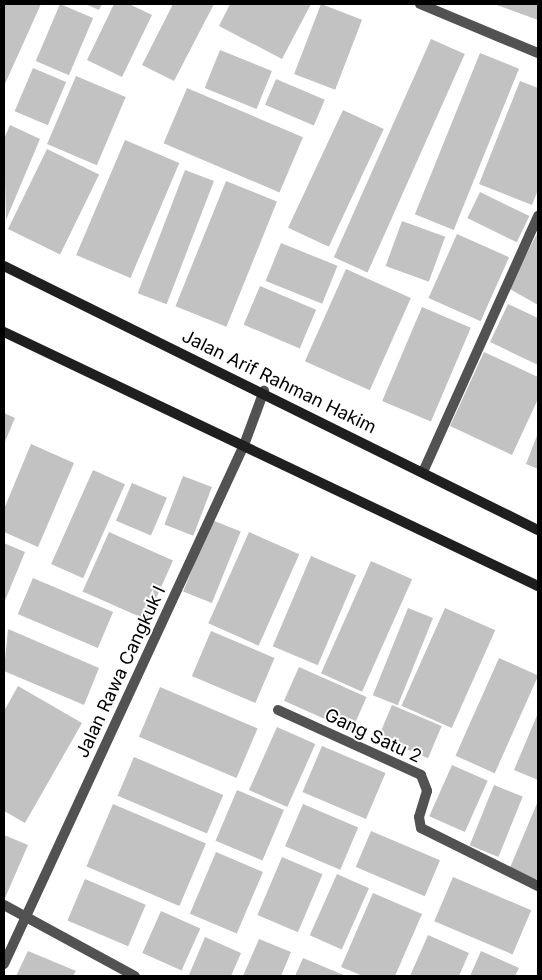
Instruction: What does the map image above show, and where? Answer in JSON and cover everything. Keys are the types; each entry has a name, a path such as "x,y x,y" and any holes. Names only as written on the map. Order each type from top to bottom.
{"main road":[{"name":"Jalan Arif Rahman Hakim","path":"4,266 264,391 538,530"},
{"path":"4,332 244,444 538,586"}],"street":[{"path":"420,4 538,53"},
{"path":"423,472 538,216"},
{"name":"Jalan Rawa Cangkuk I","path":"4,964 244,444 264,391"},
{"name":"Gang Satu 2","path":"278,710 421,775 427,791 418,817 421,828 538,886"},
{"path":"4,905 27,914 135,976"}],"building":[{"path":"4,4 41,4 4,86"},
{"path":"60,4 93,18 69,75 36,61"},
{"path":"85,4 102,4 99,10"},
{"path":"114,4 129,4 152,15 122,77 87,60"},
{"path":"173,4 214,4 174,81 142,65"},
{"path":"230,4 311,4 282,59 219,26"},
{"path":"321,4 362,20 335,90 294,74"},
{"path":"494,4 538,4 538,20"},
{"path":"431,39 465,54 368,272 334,257"},
{"path":"220,50 272,71 257,109 205,88"},
{"path":"480,53 519,69 454,230 415,214"},
{"path":"33,68 66,82 48,125 15,111"},
{"path":"76,76 126,97 97,165 47,144"},
{"path":"276,79 325,100 314,125 265,105"},
{"path":"520,81 538,88 538,190 532,205 479,184"},
{"path":"187,88 303,137 280,192 164,143"},
{"path":"343,110 384,129 329,247 288,228"},
{"path":"10,125 40,139 6,220 4,139"},
{"path":"125,140 179,163 130,278 76,255"},
{"path":"47,149 99,174 60,254 8,229"},
{"path":"185,170 214,181 167,304 138,293"},
{"path":"226,181 277,202 226,327 175,306"},
{"path":"480,192 529,216 517,242 467,218"},
{"path":"402,221 445,237 429,282 386,266"},
{"path":"538,232 538,305 508,288"},
{"path":"457,234 509,257 481,321 429,298"},
{"path":"281,243 338,266 322,304 266,281"},
{"path":"346,269 411,298 370,390 305,361"},
{"path":"260,286 316,310 300,348 244,325"},
{"path":"508,304 538,318 538,365 490,342"},
{"path":"422,307 471,328 431,422 382,401"},
{"path":"484,352 538,377 538,399 512,455 450,426"},
{"path":"4,413 15,418 4,444"},
{"path":"538,433 538,469 526,464"},
{"path":"31,444 74,463 38,547 4,532 4,509"},
{"path":"93,470 125,484 83,578 51,564"},
{"path":"183,476 212,487 193,536 164,525"},
{"path":"132,483 167,498 151,536 116,521"},
{"path":"212,520 241,532 212,603 183,591"},
{"path":"109,532 173,560 147,620 83,591"},
{"path":"249,532 299,554 259,646 208,623"},
{"path":"4,543 25,552 4,603"},
{"path":"311,556 356,575 318,665 273,646"},
{"path":"371,561 412,579 362,692 321,673"},
{"path":"33,578 113,612 98,648 18,614"},
{"path":"408,608 433,618 398,705 373,695"},
{"path":"445,608 495,630 452,728 401,706"},
{"path":"8,629 99,668 84,705 4,671"},
{"path":"211,631 275,658 255,703 192,676"},
{"path":"499,658 538,676 495,773 455,756"},
{"path":"299,667 367,697 352,731 284,701"},
{"path":"18,686 82,723 25,823 4,811 4,711"},
{"path":"160,687 258,728 236,778 139,737"},
{"path":"392,705 442,726 428,758 378,737"},
{"path":"538,713 538,780 514,770"},
{"path":"277,727 315,744 287,807 249,790"},
{"path":"322,746 386,773 366,819 302,792"},
{"path":"134,757 223,795 207,834 118,796"},
{"path":"452,765 488,781 465,832 429,816"},
{"path":"494,785 523,797 498,857 470,845"},
{"path":"237,790 284,810 262,861 216,841"},
{"path":"538,801 538,876 536,881 509,870"},
{"path":"113,804 206,843 179,906 86,867"},
{"path":"303,804 358,827 340,870 285,846"},
{"path":"371,831 440,860 425,896 356,867"},
{"path":"4,835 28,845 5,898 4,898"},
{"path":"216,852 263,872 237,934 190,914"},
{"path":"282,857 323,874 298,932 257,915"},
{"path":"337,874 369,888 342,949 310,935"},
{"path":"453,877 531,910 512,954 434,921"},
{"path":"85,879 146,905 128,946 67,920"},
{"path":"373,893 422,914 395,976 363,976 341,967"},
{"path":"161,911 200,928 182,971 142,953"},
{"path":"428,935 469,953 459,976 410,976"},
{"path":"205,937 241,953 231,976 189,975"},
{"path":"259,939 291,952 281,976 243,976"},
{"path":"28,951 76,971 73,976 16,976"},
{"path":"481,951 519,968 515,976 470,976"},
{"path":"303,958 346,976 295,976"}]}
